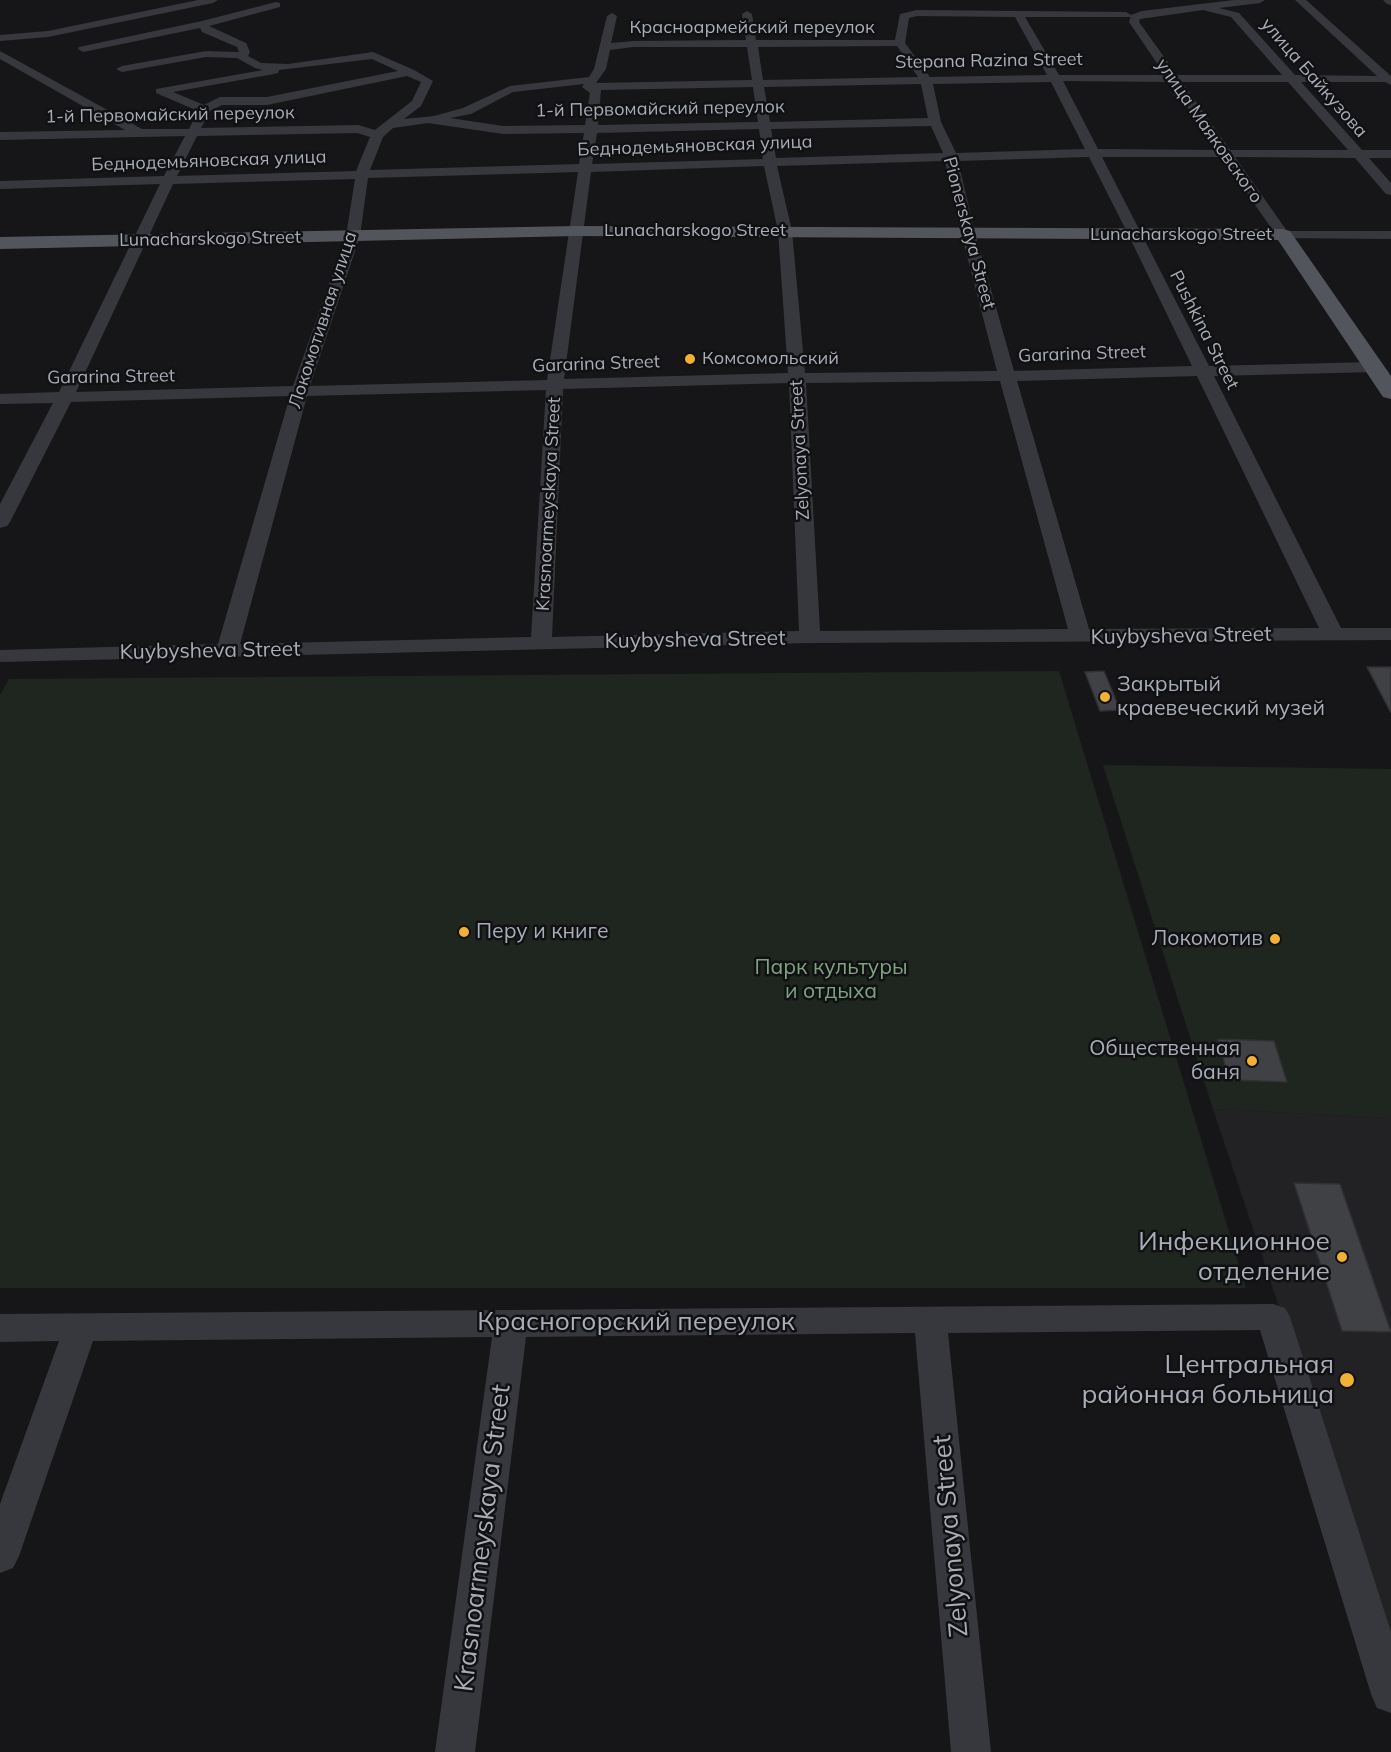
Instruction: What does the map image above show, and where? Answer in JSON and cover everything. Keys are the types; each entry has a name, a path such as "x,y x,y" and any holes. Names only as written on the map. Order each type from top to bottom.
{"main road":[{"name":"Lunacharskogo Street","path":"0,243 576,231 1283,235"},
{"name":"улица Маяковского","path":"1283,235 1391,392"}],"street":[{"path":"0,38 48,34 213,0"},
{"path":"205,109 151,85 83,49 203,24 281,3 260,0"},
{"path":"1053,0 1059,15"},
{"name":"улица Маяковского","path":"1116,0 1133,16 1134,22 1172,78 1283,235"},
{"path":"900,44 904,16 940,7 1018,14 1133,16 1228,1 1260,0"},
{"path":"1300,0 1390,80"},
{"name":"улица Байкузова","path":"1198,6 1235,15 1355,154 1391,191"},
{"name":"Zelyonaya Street","path":"747,14 770,162 785,231 797,378 810,638"},
{"name":"Pushkina Street","path":"1018,14 1055,78 1091,153 1135,234 1333,634"},
{"path":"428,119 466,111 510,89 590,83 600,69 612,16"},
{"path":"203,24 206,30 242,45 245,52 241,55"},
{"name":"Красноармейский переулок","path":"605,47 633,44 900,44"},
{"name":"Pionerskaya Street","path":"900,44 926,80 935,122 951,157 968,233 1081,637"},
{"path":"0,54 142,134 164,139 186,149"},
{"path":"112,64 206,54 241,55 259,66 288,66 373,55 410,72"},
{"path":"151,85 271,72 288,66"},
{"path":"0,522 65,397 205,109 220,101 267,100 410,72"},
{"name":"Локомотивная улица","path":"226,651 299,393 353,236 362,173 377,135 417,103 427,81 410,72"},
{"name":"Stepana Razina Street","path":"590,83 1055,78 1390,80"},
{"name":"Krasnoarmeyskaya Street","path":"541,644 555,385 596,92 590,83"},
{"name":"1-й Первомайский переулок","path":"387,125 428,119 503,130 935,122"},
{"name":"1-й Первомайский переулок","path":"0,136 358,129 377,135"},
{"name":"Беднодемьяновская улица","path":"0,185 1091,153 1391,154"},
{"name":"Lunacharskogo Street","path":"1283,235 1391,236"},
{"name":"Gararina Street","path":"0,399 299,393 797,378 1007,376 1374,367"},
{"name":"Kuybysheva Street","path":"0,656 810,638 1391,634"},
{"name":"Красногорский переулок","path":"0,1328 1273,1317 1391,1694"},
{"name":"Zelyonaya Street","path":"930,1320 971,1752"},
{"name":"Krasnoarmeyskaya Street","path":"455,1752 511,1323"},
{"path":"0,1556 80,1329"}],"shaded area":[{"name":"Центральная районная больница","path":"1213,1109 1391,1118 1391,1641"}],"green space":[{"name":"Парк культуры и отдыха","path":"1059,671 1246,1288 0,1288 0,695 9,679"},
{"name":"Локомотив","path":"1103,765 1391,769 1391,1118 1213,1109"}],"building":[{"path":"1367,667 1391,667 1391,713"},
{"name":"Закрытый краевеческий музей","path":"1104,671 1120,710 1100,711 1085,672"},
{"name":"Общественная баня","path":"1218,1039 1274,1041 1287,1082 1229,1080"},
{"name":"Инфекционное отделение","path":"1294,1183 1340,1184 1391,1332 1342,1331"}],"place":[{"name":"Комсомольский","path":"690,359"},
{"name":"Закрытый краевеческий музей","path":"1105,697"},
{"name":"Перу и книге","path":"464,932"},
{"name":"Локомотив","path":"1275,939"},
{"name":"Общественная баня","path":"1252,1061"},
{"name":"Инфекционное отделение","path":"1342,1257"},
{"name":"Центральная районная больница","path":"1347,1380"}]}
